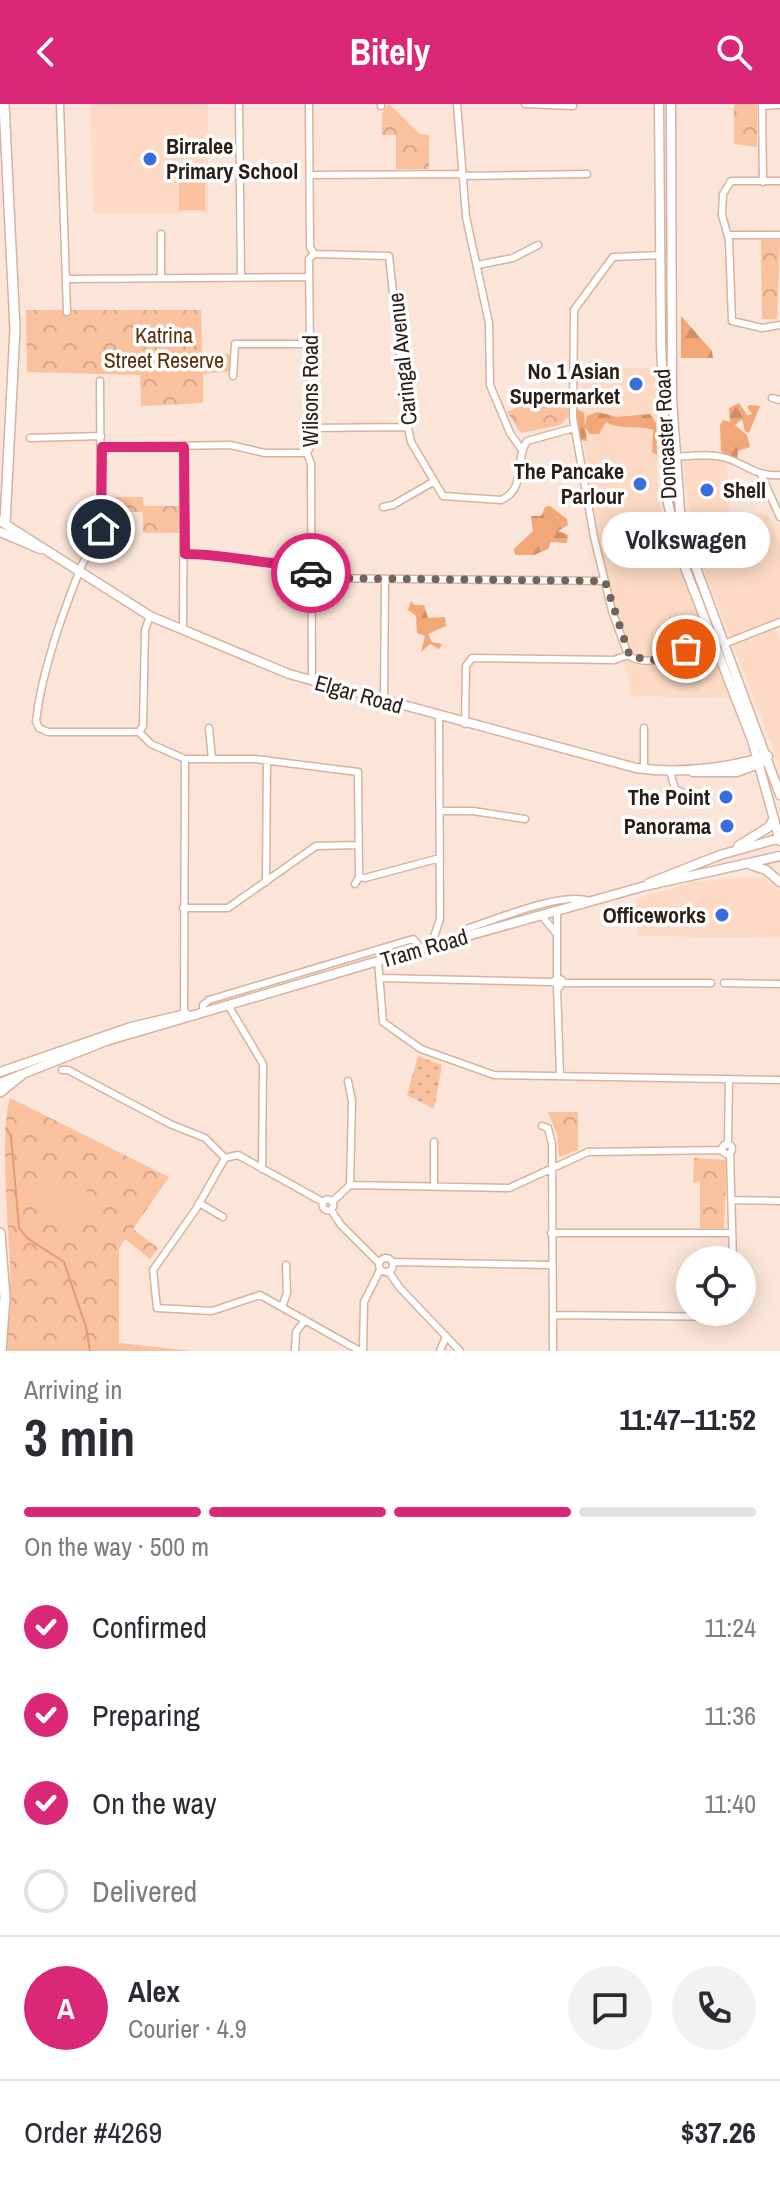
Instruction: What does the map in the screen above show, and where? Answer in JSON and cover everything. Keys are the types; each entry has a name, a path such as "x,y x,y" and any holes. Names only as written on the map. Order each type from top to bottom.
{"highway":[{"path":"2,525 15,329 4,104"},
{"path":"0,512 7,465"},
{"path":"0,1092 21,1075"},
{"path":"0,1233 5,1297 1,1351"}],"main road":[{"name":"Doncaster Road","path":"659,104 674,457 683,526 752,740 780,795"},
{"name":"Doncaster Road","path":"671,104 666,255 667,499 682,560 718,641 762,760 780,839"},
{"name":"Elgar Road","path":"2,525 59,557 150,616 312,681 644,769 737,772 762,760"},
{"path":"722,766 748,756 752,740"},
{"name":"Elgar Road","path":"675,772 762,760"},
{"path":"737,772 753,777 768,795"},
{"path":"720,855 766,828 774,818"},
{"name":"Tram Road","path":"645,886 662,875 780,839"},
{"name":"Tram Road","path":"0,1072 135,1028 203,1013 645,886 780,856"},
{"path":"746,865 763,868 780,882"},
{"name":"Tram Road","path":"0,1083 135,1028"}],"street":[{"path":"60,104 67,312"},
{"path":"239,104 241,277"},
{"name":"Wilsons Road","path":"309,104 310,247 314,254 309,259 311,428 307,453 311,464 312,681"},
{"path":"457,104 466,217 489,323 490,385 510,433 522,450"},
{"path":"525,104 573,106"},
{"path":"763,182 762,105 780,105"},
{"path":"310,175 587,174"},
{"path":"780,181 733,180 726,186 722,215 728,235 732,321 762,328 780,325"},
{"path":"161,234 161,277"},
{"path":"728,235 780,235"},
{"path":"477,265 513,258 538,245"},
{"name":"Caringal Avenue","path":"314,254 389,256 408,427 411,442 433,482"},
{"path":"666,255 617,255 577,305 574,428 605,581 628,655 635,660 657,660 780,622"},
{"path":"68,279 309,277"},
{"path":"233,376 235,344 309,344"},
{"path":"100,381 101,529 80,571 42,686 36,721 41,730 139,732 151,744 185,759 267,760 358,772 357,880 440,858"},
{"path":"772,398 780,400"},
{"path":"311,428 408,427"},
{"path":"510,433 527,441 574,428"},
{"path":"30,438 101,436"},
{"path":"383,507 393,505 433,482 443,496 452,500 501,500 517,487 522,450 527,441"},
{"path":"102,447 230,445 265,453 307,453"},
{"path":"183,630 184,447"},
{"path":"674,457 726,458 762,477 780,475"},
{"path":"762,477 780,517"},
{"path":"185,554 223,554 271,566 311,566"},
{"path":"311,578 605,581"},
{"path":"384,701 385,579"},
{"path":"139,732 143,726 145,630 150,616"},
{"path":"440,735 444,726 461,722 469,660 462,652"},
{"path":"469,660 614,660 628,655"},
{"path":"439,716 440,919 445,942"},
{"path":"209,728 212,759"},
{"path":"644,728 644,769"},
{"path":"185,759 183,997 187,1015"},
{"path":"266,882 267,760"},
{"path":"675,772 675,789 692,797"},
{"path":"440,811 473,811 525,819"},
{"path":"183,908 228,908 316,846 358,845"},
{"path":"463,937 469,928 575,897 591,902"},
{"path":"557,912 560,1076"},
{"path":"542,916 557,936"},
{"path":"203,1013 203,1005 209,1000 337,960 409,940 416,940 426,947 440,919"},
{"path":"378,961 381,1019 421,1049 494,1075 780,1080"},
{"path":"380,979 711,983"},
{"path":"724,983 780,984"},
{"path":"230,1005 263,1064 262,1169"},
{"path":"68,1068 170,1124 205,1138 225,1158"},
{"path":"729,1079 725,1148 730,1154 732,1246"},
{"path":"348,1081 352,1101 350,1185"},
{"path":"542,1126 551,1135 553,1351"},
{"path":"434,1142 434,1187"},
{"path":"329,1205 350,1185 509,1188 598,1150 725,1148"},
{"path":"460,1351 400,1288 389,1272 380,1266 341,1225 329,1205 238,1155 225,1158 199,1203 153,1270 157,1308 212,1311 260,1295 362,1351 364,1302 380,1266 387,1258 393,1262 550,1265"},
{"path":"733,1200 780,1201"},
{"path":"199,1203 223,1217"},
{"path":"551,1233 732,1233"},
{"path":"389,1272 393,1262"},
{"path":"282,1307 287,1293 286,1265"},
{"path":"553,1315 676,1314"},
{"path":"295,1351 296,1332 305,1320"},
{"path":"440,1351 446,1336"}],"shaded area":[{"name":"Birralee Primary School","path":"90,104 208,104 208,213 94,213"},
{"path":"581,368 657,368 657,471 661,513 729,698 632,696 597,534 581,426"},
{"path":"716,459 727,463 730,515 768,515 780,544 780,627 776,629 780,639 780,766 694,544 683,460"},
{"path":"764,878 780,891 780,938 638,936 636,899 694,882"}],"green space":[{"path":"389,104 420,134 429,135 429,169 396,169 396,135 382,135 382,113"},
{"path":"734,104 757,104 757,147 734,144"},
{"path":"205,171 205,210 179,210 179,172"},
{"path":"761,240 780,240 777,319 762,319"},
{"name":"Katrina Street Reserve","path":"26,310 201,310 202,353 231,354 230,371 203,374 203,403 141,406 140,375 27,372"},
{"path":"681,316 712,351 713,358 681,358"},
{"path":"569,395 568,417 560,425 521,433 507,412 537,396"},
{"path":"739,403 747,415 752,414 747,407 760,406 749,433 745,431 742,419 735,425 747,435 750,447 738,451 737,462 721,451 720,425 723,420 730,422 729,408"},
{"path":"577,409 584,413 585,426 587,416 597,412 617,417 650,414 656,423 657,455 652,452 653,430 648,429 606,422 599,434 590,434 585,427 587,441 579,440 573,418"},
{"path":"108,497 143,497 144,506 179,506 180,533 143,533 143,512 108,512"},
{"path":"550,506 567,519 568,525 558,531 568,535 567,543 551,542 548,549 534,555 515,555 514,549 533,531 531,516 541,516 545,507"},
{"path":"411,601 414,605 424,605 428,618 445,617 446,626 428,634 432,642 442,644 439,649 430,644 421,652 425,636 417,633 416,616 408,610"},
{"path":"418,1056 442,1065 434,1109 407,1095"},
{"path":"10,1098 169,1177 133,1229 158,1248 150,1259 125,1239 119,1249 119,1343 192,1351 7,1351 10,1274 5,1153"},
{"path":"548,1112 578,1112 578,1150 559,1157 557,1134"},
{"path":"694,1158 727,1160 724,1228 700,1228 700,1181 693,1183"},
{"path":"60,1183 75,1185 90,1193 94,1207 88,1221 58,1225 44,1220 39,1208 42,1188"}],"waterway":[{"path":"6,1128 11,1136 19,1228 27,1238 64,1262 86,1327 90,1351"}],"way so far":[{"path":"311,573 311,578 514,583 605,581 630,657 635,660 657,660 686,649"}],"place":[{"name":"Birralee Primary School","path":"150,159"},
{"name":"No 1 Asian Supermarket","path":"636,384"},
{"name":"The Pancake Parlour","path":"640,484"},
{"name":"Shell","path":"707,490"},
{"name":"Volkswagen","path":"686,649"},
{"name":"The Point","path":"726,797"},
{"name":"Panorama","path":"727,826"},
{"name":"Officeworks","path":"722,915"}],"route":[{"path":"101,529 102,447 184,447 185,554 223,554 271,566 311,566 311,573"}]}
